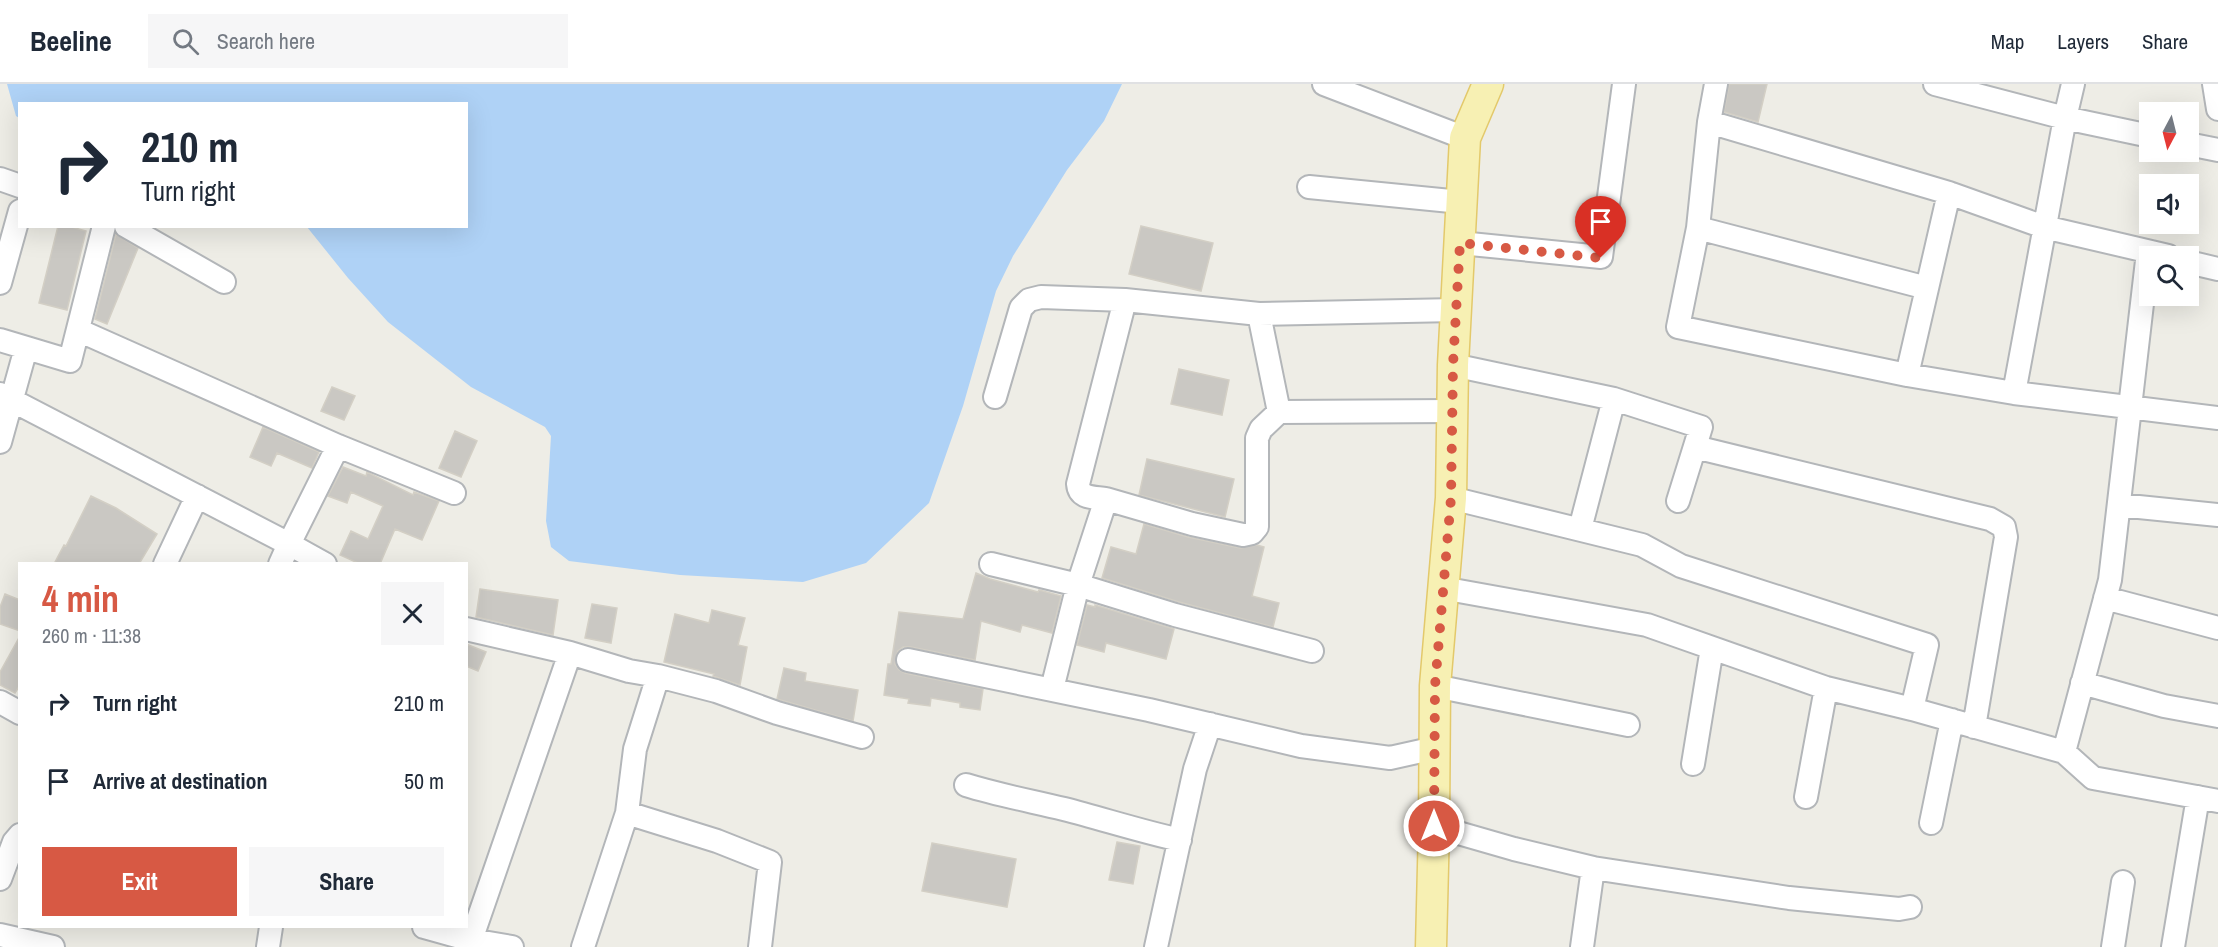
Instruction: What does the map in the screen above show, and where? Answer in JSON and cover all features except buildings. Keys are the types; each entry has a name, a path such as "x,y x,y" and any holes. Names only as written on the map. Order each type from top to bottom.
{"main road":[{"path":"1431,947 1435,686 1451,498 1453,365 1465,138 1488,84"}],"street":[{"path":"1324,84 1465,138"},
{"path":"1460,243 1601,258 1624,84"},
{"path":"1716,84 1709,122 1698,228 1678,327 1907,375 2014,393 2218,418"},
{"path":"1935,84 2065,118 2139,134"},
{"path":"2014,393 2073,84"},
{"path":"2214,84 2218,109"},
{"path":"1709,122 1949,193 2044,227 2139,250"},
{"path":"2199,146 2218,150"},
{"path":"0,179 18,185"},
{"path":"1309,187 1461,202"},
{"path":"1907,375 1949,193"},
{"path":"0,283 18,218"},
{"path":"0,340 70,361 104,228"},
{"path":"130,228 224,282"},
{"path":"1698,228 1927,288"},
{"path":"2199,265 2218,269"},
{"path":"995,397 1021,308 1029,300 1041,297 1125,300 1259,314 1456,310"},
{"path":"1125,300 1078,491 1082,495 1106,499 1192,524 1243,535 1252,533 1257,527 1257,438 1270,419 1259,314"},
{"path":"2064,752 2110,580 2130,409 2149,306"},
{"path":"78,330 338,446 454,493"},
{"path":"0,442 6,397 26,348"},
{"path":"1453,365 1614,399 1701,427 1678,501"},
{"path":"6,397 196,496 284,554 317,562"},
{"path":"1580,529 1614,399"},
{"path":"1270,419 1453,411"},
{"path":"284,554 338,446"},
{"path":"1695,447 1990,519 2004,528 2006,537 1974,727"},
{"path":"166,562 196,496"},
{"path":"1451,498 1642,545 1681,566 1927,645 1912,709"},
{"path":"1052,689 1078,585 1106,499"},
{"path":"2118,505 2218,515"},
{"path":"991,564 1078,585 1175,615 1311,651"},
{"path":"1442,588 1647,625 1826,688 1912,709 2064,752 2093,778 2208,799 2173,947"},
{"path":"2105,598 2218,628"},
{"path":"468,629 570,653 628,671 658,676 862,737"},
{"path":"1693,764 1712,648"},
{"path":"428,928 492,944 570,653"},
{"path":"908,660 1052,689 1301,746 1390,758 1435,748"},
{"path":"583,947 627,813 635,749 658,676"},
{"path":"2082,683 2164,706 2218,716"},
{"path":"1435,686 1628,725"},
{"path":"1806,797 1826,688"},
{"path":"0,702 18,712"},
{"path":"1931,823 1952,720"},
{"path":"1156,947 1195,769 1210,724"},
{"path":"966,785 1179,840"},
{"path":"627,813 717,841 770,862 760,947"},
{"path":"1434,826 1514,849 1593,868 1789,898 1899,909 1910,907"},
{"path":"0,879 13,840"},
{"path":"1582,947 1593,868"},
{"path":"2113,947 2123,882"},
{"path":"268,947 271,928"},
{"path":"0,936 53,947"}],"water":[{"path":"7,84 1122,84 1104,121 1067,170 1013,256 996,291 963,406 929,503 866,563 803,582 680,575 569,561 551,547 546,521 551,436 545,427 471,387 388,322 348,278 308,228 468,228 468,102 18,102 18,117"}],"route":[{"path":"1434,826 1435,686 1451,498 1453,365 1460,243 1601,258"}]}
